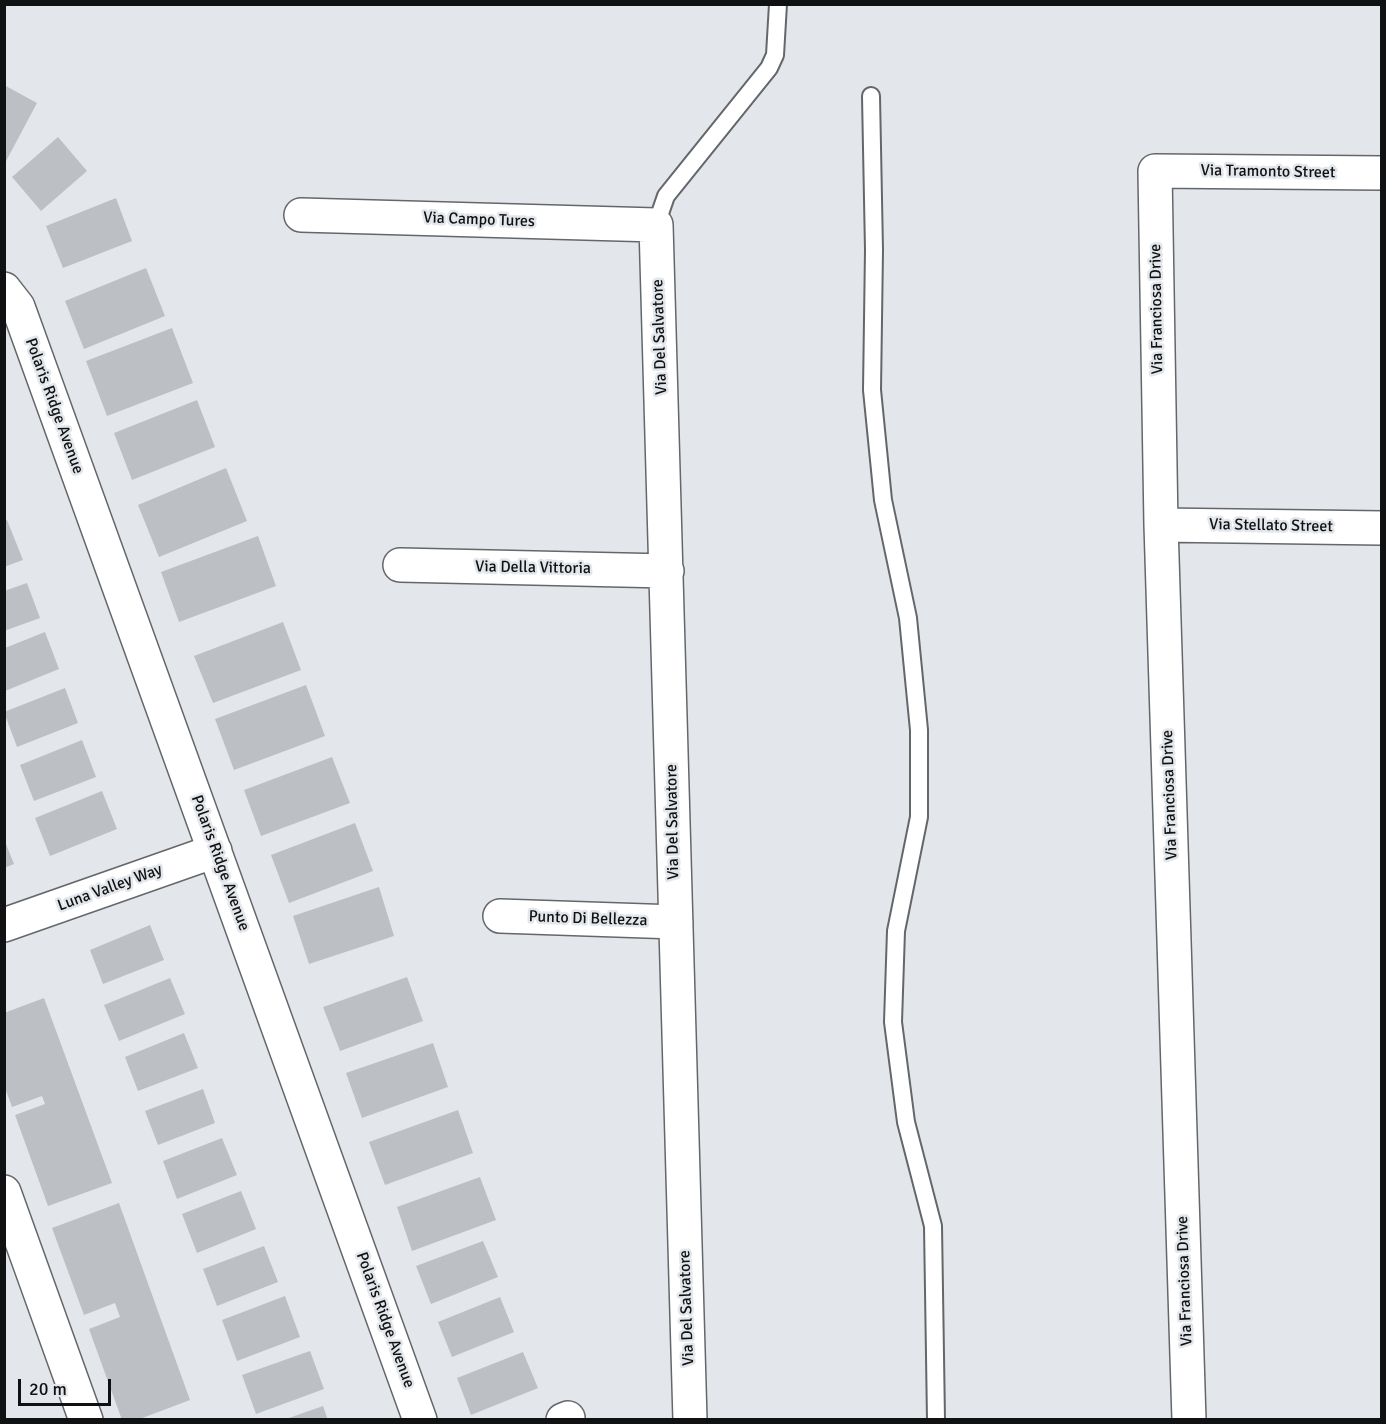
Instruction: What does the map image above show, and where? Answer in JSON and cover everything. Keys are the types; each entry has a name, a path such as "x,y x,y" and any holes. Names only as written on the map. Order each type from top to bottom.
{"street":[{"name":"Via Tramonto Street","path":"1155,171 1382,173"},
{"name":"Via Franciosa Drive","path":"1155,171 1161,525 1189,1419"},
{"name":"Via Campo Tures","path":"301,215 656,225"},
{"name":"Via Del Salvatore","path":"656,225 690,1419"},
{"name":"Polaris Ridge Avenue","path":"11,298 215,851 420,1419"},
{"name":"Via Stellato Street","path":"1161,525 1382,528"},
{"name":"Via Della Vittoria","path":"400,565 667,571"},
{"name":"Luna Valley Way","path":"4,925 215,851"},
{"name":"Punto Di Bellezza","path":"500,916 676,922"},
{"path":"4,1192 86,1419"}],"lane":[{"path":"656,225 666,196 770,68 775,55 778,4"},
{"path":"871,96 874,250 872,390 883,501 908,618 919,730 919,817 896,931 893,1022 906,1122 933,1226 936,1419"}],"building":[{"path":"4,85 37,103 4,165"},
{"path":"58,137 87,171 41,211 12,177"},
{"path":"116,198 132,241 63,268 46,226"},
{"path":"146,268 165,316 84,349 65,301"},
{"path":"172,328 193,383 107,416 86,361"},
{"path":"197,400 215,447 132,480 114,433"},
{"path":"226,468 247,521 159,557 138,505"},
{"path":"7,520 23,560 4,567 4,521"},
{"path":"258,536 276,586 179,622 161,572"},
{"path":"27,583 40,618 4,631 4,591"},
{"path":"283,622 301,670 213,703 194,656"},
{"path":"45,632 59,669 5,691 5,648"},
{"path":"306,685 325,736 234,770 215,719"},
{"path":"65,688 78,723 17,747 4,712"},
{"path":"82,740 96,777 34,801 20,765"},
{"path":"332,757 350,803 261,836 244,790"},
{"path":"102,791 117,829 50,856 35,818"},
{"path":"355,823 373,871 289,903 271,855"},
{"path":"4,839 14,864 4,868"},
{"path":"379,887 394,936 309,964 293,916"},
{"path":"150,925 164,960 103,984 90,950"},
{"path":"407,977 423,1021 340,1051 323,1007"},
{"path":"170,978 185,1014 119,1041 104,1005"},
{"path":"44,998 112,1183 48,1206 15,1115 45,1104 42,1096 12,1107 4,1085 4,1013"},
{"path":"184,1033 198,1068 138,1091 125,1057"},
{"path":"433,1043 448,1087 362,1118 346,1073"},
{"path":"203,1089 215,1123 158,1145 145,1111"},
{"path":"458,1110 473,1153 385,1185 369,1142"},
{"path":"222,1138 237,1175 177,1199 163,1161"},
{"path":"480,1177 496,1220 412,1251 397,1207"},
{"path":"241,1191 256,1229 197,1253 182,1214"},
{"path":"119,1203 190,1400 137,1420 122,1420 89,1329 120,1317 115,1303 84,1315 52,1228"},
{"path":"483,1241 498,1277 431,1304 416,1266"},
{"path":"264,1246 278,1282 217,1306 203,1269"},
{"path":"285,1296 300,1337 237,1361 222,1320"},
{"path":"500,1297 514,1332 452,1357 438,1322"},
{"path":"310,1351 324,1389 256,1414 242,1375"},
{"path":"523,1352 538,1388 471,1415 457,1378"},
{"path":"323,1406 328,1420 286,1420 286,1419"}]}
